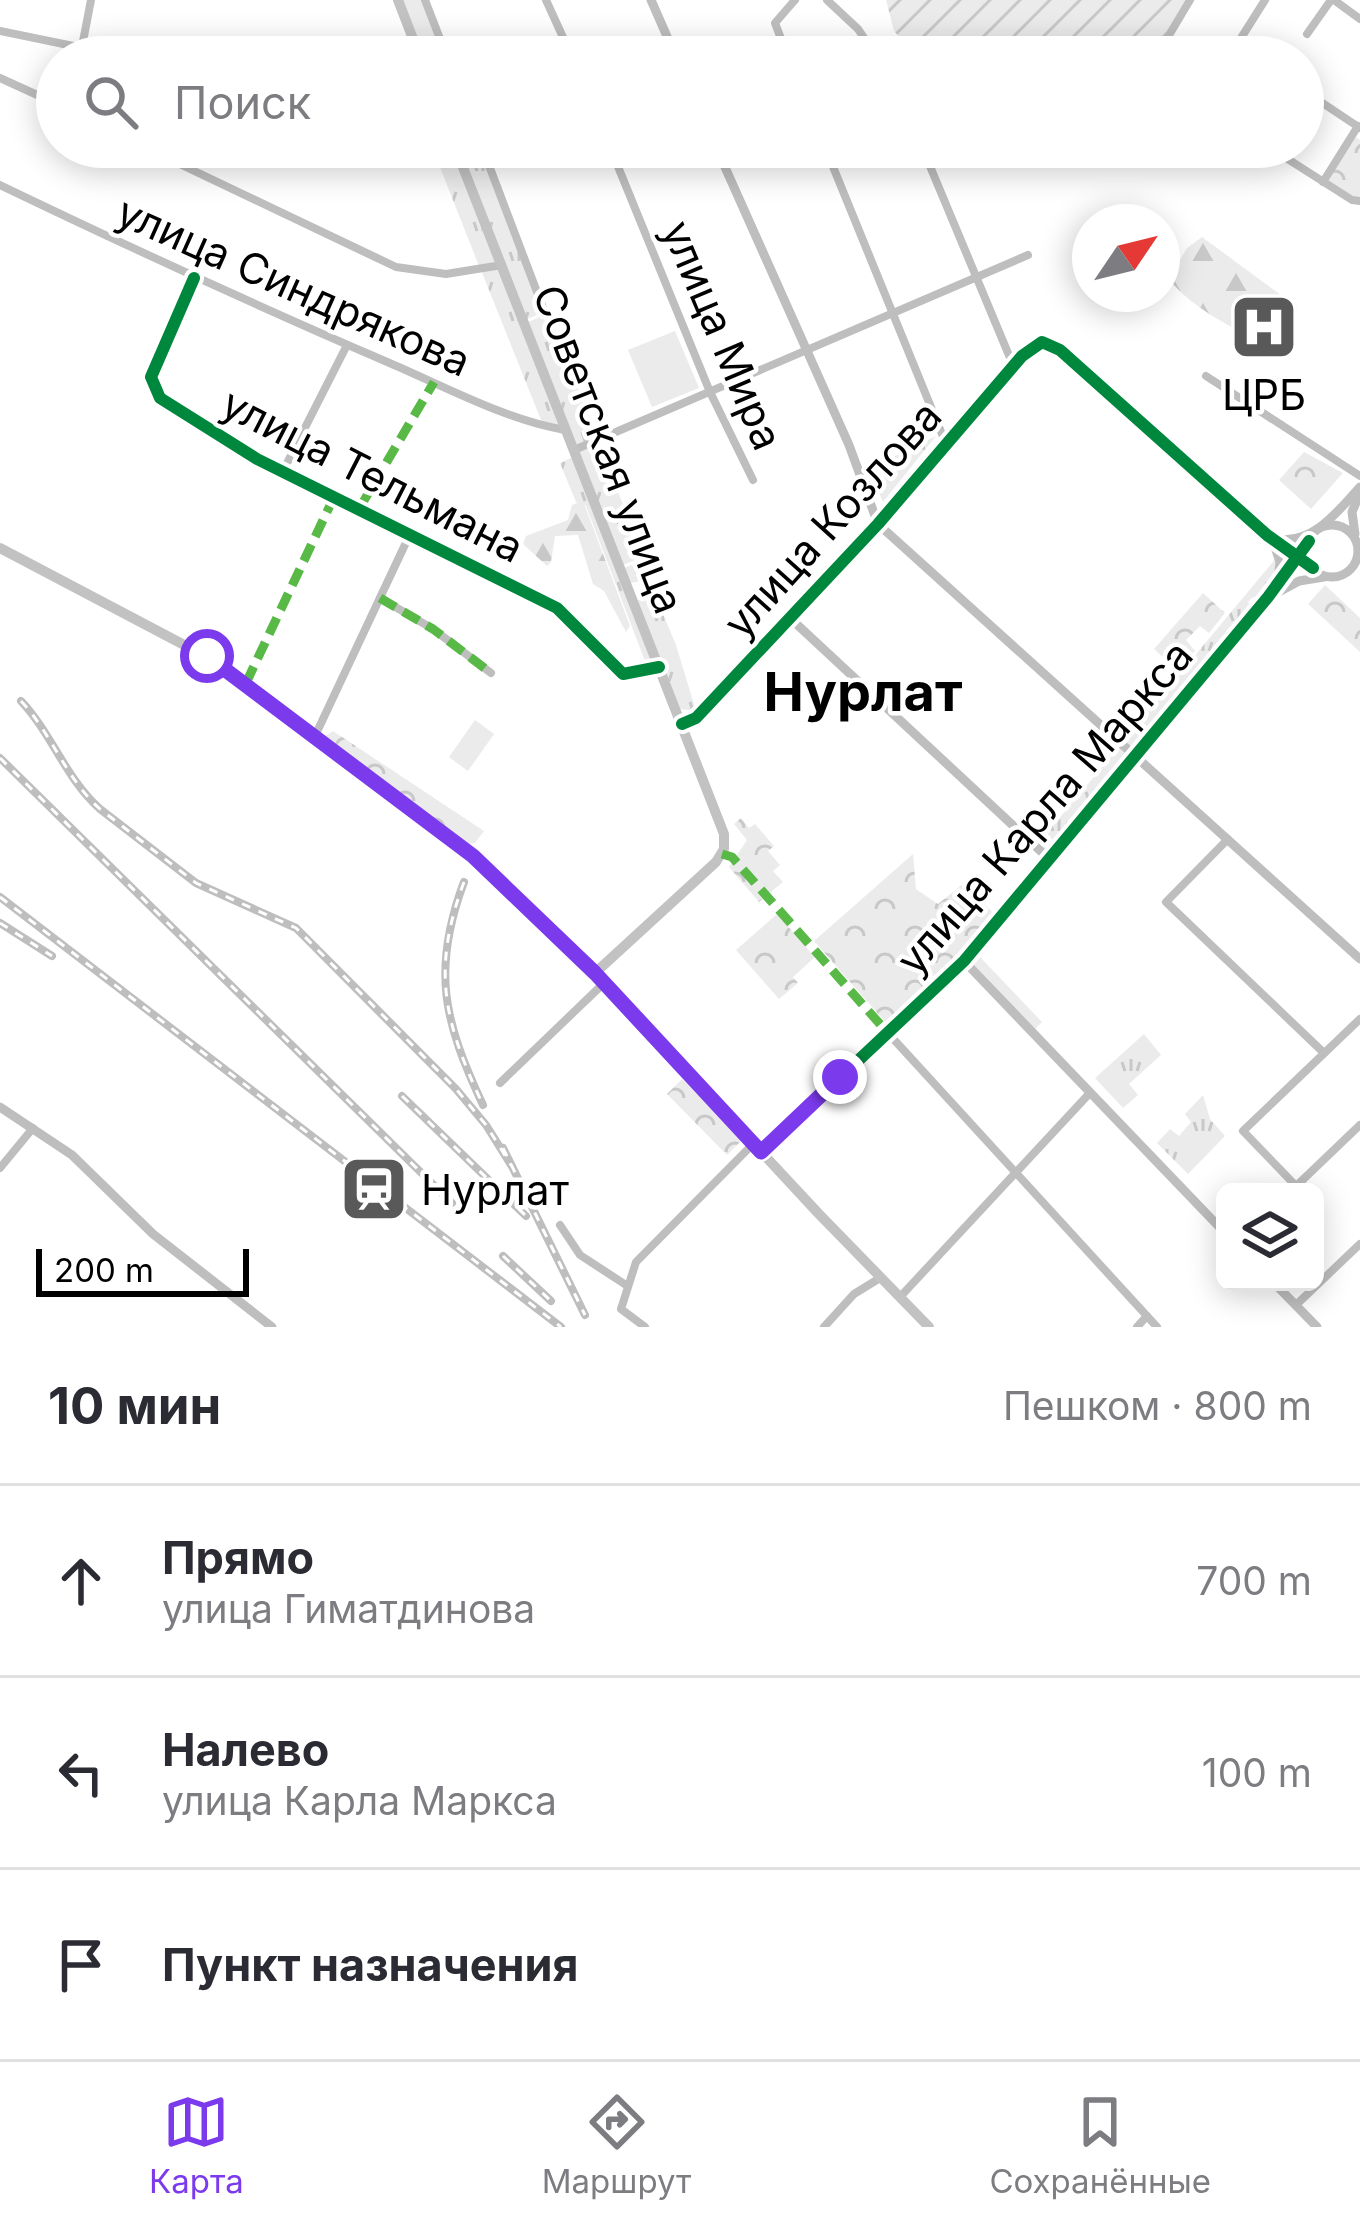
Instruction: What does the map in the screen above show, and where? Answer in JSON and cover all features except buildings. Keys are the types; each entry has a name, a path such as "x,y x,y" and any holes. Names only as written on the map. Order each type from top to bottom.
{"main road":[{"path":"398,0 412,36"},
{"name":"Советская улица","path":"464,168 720,821 724,843 712,867 599,978"},
{"path":"0,548 207,656 473,856 599,978 929,1327"}],"street":[{"path":"84,36 91,0"},
{"path":"425,0 439,36"},
{"path":"546,0 562,36"},
{"path":"651,0 667,36"},
{"path":"780,36 775,22 795,0"},
{"path":"827,0 864,36"},
{"path":"1169,36 1190,0"},
{"path":"1243,36 1265,0"},
{"path":"1307,34 1333,0 1360,19"},
{"path":"0,31 36,40"},
{"path":"0,78 36,92"},
{"path":"1323,182 1359,127 1324,103"},
{"path":"188,168 396,266 446,274 502,265"},
{"path":"486,168 545,313"},
{"name":"улица Мира","path":"619,168 710,392 753,480"},
{"path":"725,168 878,524 1360,959"},
{"path":"834,168 946,444"},
{"path":"931,168 1013,365"},
{"path":"1301,168 1360,201"},
{"name":"улица Синдрякова","path":"0,185 347,345 531,424 567,431"},
{"path":"574,450 1028,254"},
{"name":"улица Тельмана","path":"194,278 151,377 154,391 209,430 283,471 557,608 622,674 659,667"},
{"name":"улица Козлова","path":"682,724 695,718 790,619 1013,365 1042,342 1056,347 1267,535"},
{"path":"283,471 347,345"},
{"path":"1211,380 1206,376 1360,476"},
{"path":"1271,593 1299,581 1345,573 1356,563 1351,528 1360,490"},
{"path":"1313,568 1307,555 1309,541 1360,490"},
{"path":"1267,535 1294,541 1321,528 1351,528"},
{"path":"315,736 410,534"},
{"path":"1267,535 1329,576"},
{"path":"1267,535 1280,562 1271,593"},
{"name":"улица Карла Маркса","path":"757,1148 964,961 1271,593 1309,541"},
{"path":"380,598 433,629 491,673"},
{"path":"790,619 1047,857"},
{"path":"1228,839 1166,902 1324,1053"},
{"path":"964,961 1216,1224"},
{"path":"500,1083 599,978"},
{"path":"1288,1183 1243,1132 1360,1019"},
{"path":"887,1032 1157,1327"},
{"path":"899,1298 1088,1095"},
{"path":"0,1107 81,1163 153,1234 272,1327"},
{"path":"1299,1183 1360,1125"},
{"path":"0,1168 33,1128"},
{"path":"645,1327 621,1309 636,1262 757,1148"},
{"path":"560,1226 580,1255 626,1285"},
{"path":"1296,1305 1360,1244"},
{"path":"824,1327 854,1294 880,1278"},
{"path":"1283,1291 1317,1327"},
{"path":"1137,1327 1147,1316"}],"green space":[{"path":"399,0 424,0 438,36 414,36"},
{"path":"886,0 1185,0 1164,36 898,36"},
{"path":"1356,137 1360,140 1360,197 1352,198 1325,181"},
{"path":"440,168 462,168 498,264 479,266"},
{"path":"465,168 488,168 544,312 525,320"},
{"path":"1202,237 1297,307 1289,332 1249,334 1196,305 1180,291 1180,260"},
{"path":"501,266 565,429 543,425 481,270"},
{"path":"549,313 597,438 575,448 526,323"},
{"path":"675,331 699,388 652,407 628,350"},
{"path":"936,436 883,502 869,469"},
{"path":"598,441 624,507 603,515 624,509 640,558 623,565 576,450"},
{"path":"1304,452 1343,473 1311,509 1279,480"},
{"path":"575,456 658,666 648,669 586,506 576,502 560,463"},
{"path":"572,505 585,506 630,626 626,632 604,591 593,584 578,535 555,536 547,566 523,544 526,536 568,520"},
{"path":"1277,557 1273,587 1261,601 1253,597 1248,602 1254,608 1135,752 1123,742"},
{"path":"641,561 676,645 696,711 680,709 636,601 651,596 646,580 630,583 624,568"},
{"path":"1325,585 1360,618 1360,652 1308,604"},
{"path":"1203,593 1225,613 1209,633 1200,626 1186,640 1195,651 1178,671 1154,649"},
{"path":"475,720 494,734 468,771 449,757"},
{"path":"333,731 484,831 469,844 326,736"},
{"path":"1120,746 1132,755 1048,855 1038,845 1040,841"},
{"path":"741,818 749,828 755,824 774,846 768,851 780,865 773,871 783,882 759,902 729,867 747,840 734,824"},
{"path":"913,854 916,889 938,904 964,883 994,914 959,958 888,1025 814,941"},
{"path":"777,914 815,957 793,977 798,983 779,999 736,950"},
{"path":"980,957 1042,1022 1033,1031 972,966"},
{"path":"1144,1034 1161,1055 1129,1084 1138,1095 1123,1108 1095,1078"},
{"path":"682,1079 743,1139 727,1155 667,1094"},
{"path":"1203,1095 1210,1119 1225,1136 1188,1174 1157,1143 1170,1129 1179,1136 1191,1122 1185,1114"}],"railway":[{"path":"21,701 100,809 196,883 296,928 456,1089 511,1165"},
{"path":"0,758 452,1203"},
{"path":"464,882 448,942 446,995 459,1048 483,1105"},
{"path":"0,897 561,1327"},
{"path":"0,923 52,956"},
{"path":"402,1096 526,1216"},
{"path":"503,1148 585,1315"},
{"path":"503,1256 551,1301"}],"marked path":[{"path":"359,509 434,382"},
{"path":"246,683 334,497"},
{"path":"380,598 433,629 491,673"},
{"path":"722,854 732,857 887,1032"}],"cycle path":[{"path":"194,278 151,377 160,398 257,459 557,608 623,674 659,667"},
{"path":"682,724 696,718 878,524 1022,356 1042,342 1060,350 1267,535 1313,568"},
{"path":"761,1152 964,961 1268,597 1309,541"}],"place":[{"name":"ЦРБ","path":"1264,327"},
{"name":"Нурлат","path":"374,1189"}],"district":[{"name":"Нурлат","path":"863,691"}],"route":[{"path":"207,656 473,856 595,973 761,1152 840,1077"}]}
